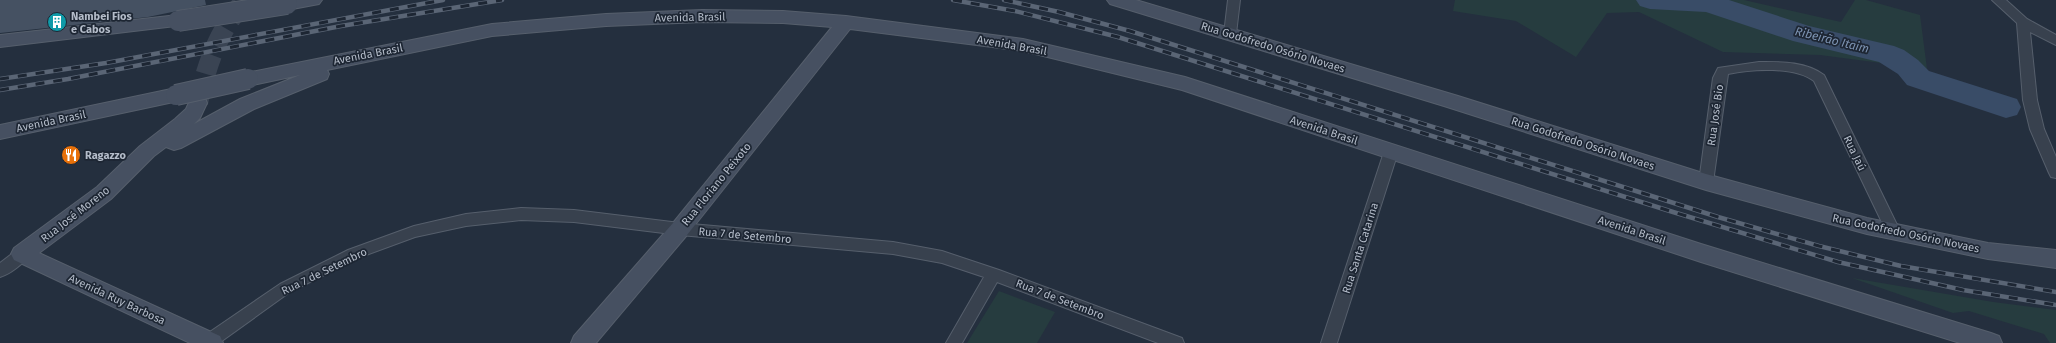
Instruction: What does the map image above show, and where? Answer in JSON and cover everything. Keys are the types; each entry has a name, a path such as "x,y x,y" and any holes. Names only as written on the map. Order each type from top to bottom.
{"main road":[{"path":"0,41 178,21 313,0"},
{"name":"Rua Godofredo Osório Novaes","path":"1116,0 1451,101 1706,182 1866,226 1988,250 2056,259"},
{"name":"Avenida Brasil","path":"0,132 372,53 492,30 606,20 702,16 783,17 846,22 1023,45 1185,84 1702,253 1991,343"},
{"name":"Rua Floriano Peixoto","path":"582,343 680,229 846,22"},
{"path":"104,193 179,139 267,95 372,53"},
{"name":"Rua José Moreno","path":"22,254 104,193 147,151 182,124 193,113 198,103"},
{"name":"Avenida Ruy Barbosa","path":"22,254 209,342"}],"street":[{"path":"1230,34 1234,0"},
{"path":"1998,0 2023,22 2056,41"},
{"path":"2023,22 2030,100 2037,129 2056,173"},
{"name":"Rua José Bio","path":"1706,182 1720,78 1723,71 1744,66 1800,68 1816,74"},
{"name":"Rua Jaú","path":"1816,74 1893,231"},
{"name":"Rua Santa Catarina","path":"1329,343 1391,152"},
{"name":"Rua 7 de Setembro","path":"209,342 285,288 354,254 414,232 466,220 521,214 574,216 680,229 892,248 942,258 994,274 1176,343"},
{"name":"Rua José Moreno","path":"0,271 22,254"},
{"path":"954,343 994,274"}],"green space":[{"path":"1455,0 1744,0 1841,22 1855,0 1866,0 1920,15 1927,69 1820,55 1723,52 1639,12 1607,13 1576,57 1516,21 1453,11"},
{"path":"1852,278 1993,302 2056,310 2056,343 2050,343 2044,334 1969,311 1953,313"},
{"path":"999,291 1055,312 1037,343 967,343"}],"building":[{"name":"Nambei Fios e Cabos","path":"0,0 205,0 206,5 148,17 0,33"}],"waterway":[{"name":"Ribeirão Itaim","path":"1650,0 1708,3 1803,34 1884,53 1894,57 1908,67 1918,78 2006,107"}],"tunnel":[{"path":"198,103 205,76 214,51 225,28 241,5"}],"railway":[{"path":"0,79 106,63 443,0"},
{"path":"0,90 68,79 341,26 502,0"},
{"path":"953,0 1015,11 1118,37 1673,212 1838,262 1963,290 2056,305"},
{"path":"1004,0 1059,12 1130,31 1718,217 1819,246 1901,266 2056,292"}],"place":[{"name":"Nambei Fios e Cabos","path":"57,22"},
{"name":"Ragazzo","path":"71,155"}]}
